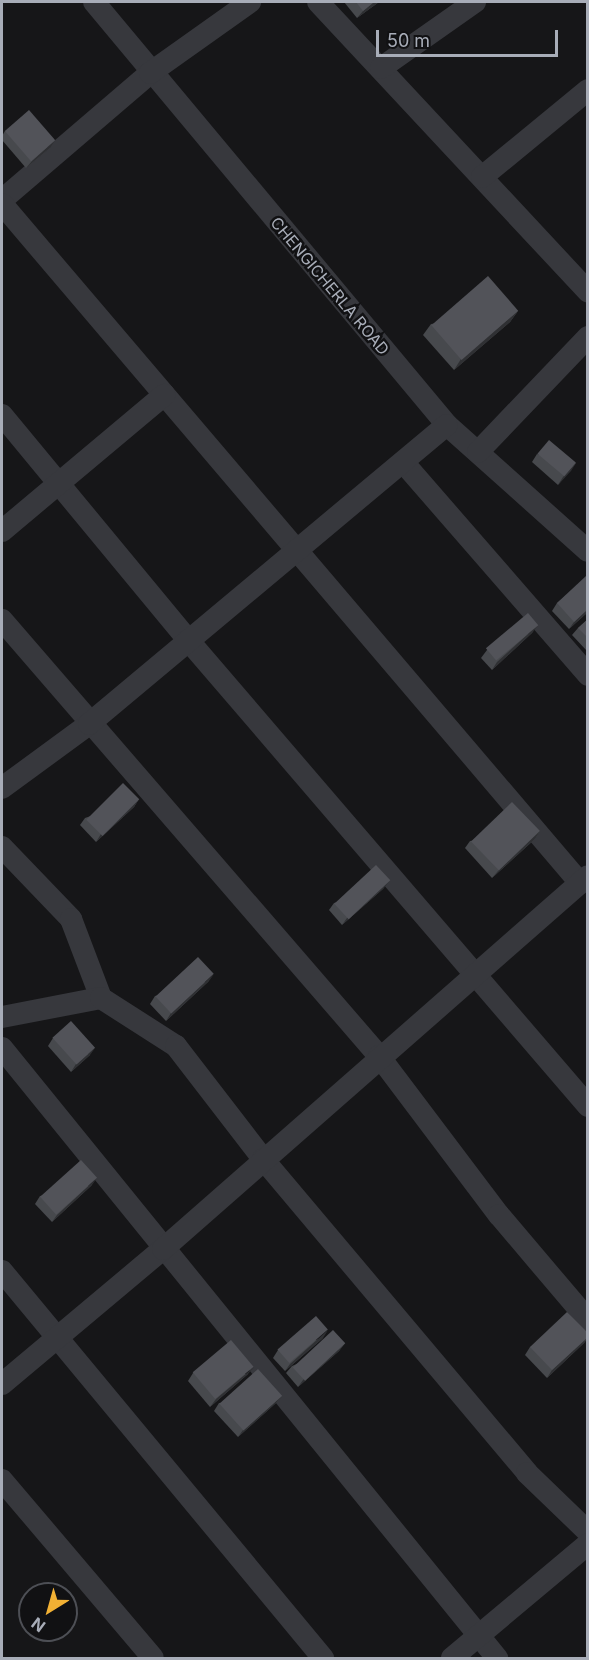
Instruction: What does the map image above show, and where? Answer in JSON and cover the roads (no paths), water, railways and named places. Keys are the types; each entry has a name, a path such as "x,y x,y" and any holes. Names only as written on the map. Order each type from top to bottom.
{"street":[{"name":"CHENGICHERLA ROAD","path":"94,2 150,73 447,425 588,551"},
{"path":"2,1384 163,1249 379,1056 584,879 295,549 2,202 150,73 250,2"},
{"path":"318,2 588,292"},
{"path":"381,68 475,2"},
{"path":"482,177 588,90"},
{"path":"478,452 588,337"},
{"path":"2,531 164,395"},
{"path":"2,415 188,640 588,1106"},
{"path":"2,788 89,724 295,549 447,425"},
{"path":"403,462 588,675"},
{"path":"2,620 89,724 379,1056 499,1215 588,1320"},
{"path":"2,847 71,919 101,998 176,1046 263,1159 527,1473 588,1532"},
{"path":"2,1017 101,998"},
{"path":"2,1048 163,1249 481,1636 497,1659"},
{"path":"2,1271 323,1659"},
{"path":"2,1480 153,1659"},
{"path":"452,1659 588,1544"}]}
